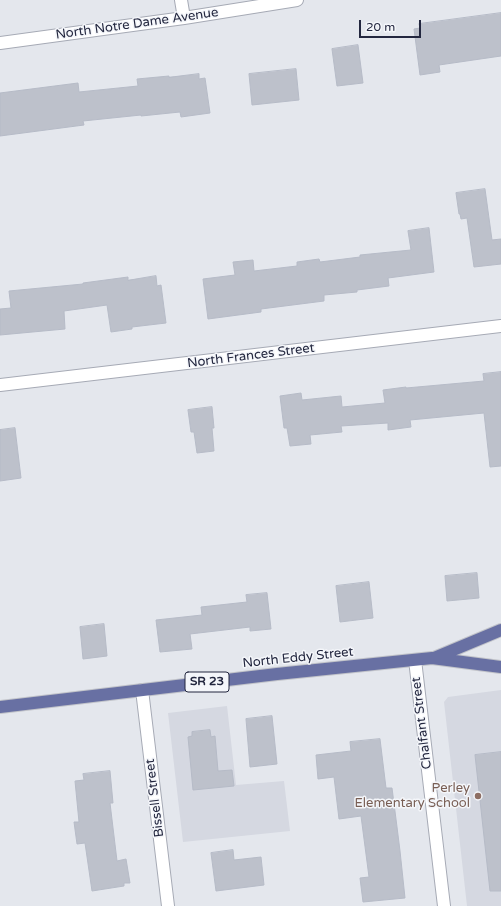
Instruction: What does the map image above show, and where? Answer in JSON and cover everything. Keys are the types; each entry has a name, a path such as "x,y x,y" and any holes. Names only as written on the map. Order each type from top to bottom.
{"main road":[{"name":"North Eddy Street","path":"432,658 501,630"},
{"name":"North Eddy Street","path":"0,707 277,674 432,658 501,666"}],"street":[{"path":"181,0 184,18"},
{"name":"North Notre Dame Avenue","path":"0,43 184,18 297,0"},
{"name":"North Frances Street","path":"0,384 501,326"},
{"name":"Chalfant Street","path":"415,660 444,906"},
{"name":"Bissell Street","path":"142,690 168,906"}],"shaded area":[{"name":"Perley Elementary School","path":"501,690 501,906 467,906 444,702 448,697"},
{"path":"227,706 236,785 284,781 290,831 183,842 168,713"}],"building":[{"path":"501,13 501,56 439,65 440,72 420,75 414,29 420,28 419,24"},
{"path":"358,45 363,83 337,86 332,49"},
{"path":"296,69 299,100 252,105 249,74"},
{"path":"199,74 199,79 205,78 210,113 181,117 180,112 83,121 84,125 0,136 0,93 78,83 79,92 138,86 137,79"},
{"path":"485,189 492,240 501,239 501,264 474,267 467,218 461,219 456,193"},
{"path":"429,228 434,272 388,278 389,286 357,290 357,292 324,295 324,301 261,309 261,312 208,319 203,279 235,275 233,262 253,260 254,271 297,266 297,262 319,259 320,262 360,257 360,255 411,250 408,231"},
{"path":"156,276 157,286 161,285 166,323 132,327 132,329 111,332 107,305 64,311 65,329 0,335 0,309 11,308 9,291 83,284 128,277 128,280"},
{"path":"501,372 501,466 490,467 484,413 410,420 411,427 388,430 388,423 341,426 342,432 310,435 311,444 290,446 287,428 284,428 280,396 301,393 302,400 341,396 342,407 385,403 383,390 484,381 483,374"},
{"path":"212,407 214,451 197,453 194,432 191,432 188,410"},
{"path":"15,428 21,478 0,481 0,430"},
{"path":"477,573 479,598 447,601 445,576"},
{"path":"369,582 373,618 340,622 336,586"},
{"path":"267,593 271,629 250,631 250,627 190,634 192,649 160,652 156,620 202,615 201,607 247,602 246,595"},
{"path":"104,624 107,656 83,659 80,627"},
{"path":"272,716 277,764 250,767 246,719"},
{"path":"210,730 211,737 215,736 218,771 232,770 234,786 193,790 188,737 192,736 192,732"},
{"path":"380,739 386,788 392,788 405,898 363,902 360,878 369,877 361,816 339,819 334,777 318,779 316,755 351,751 350,742"},
{"path":"501,752 501,891 490,891 475,755"},
{"path":"110,771 113,803 110,803 117,861 126,859 130,883 124,883 124,886 92,891 85,843 77,844 74,822 79,822 75,781 84,780 83,774"},
{"path":"233,850 234,860 261,857 264,885 216,891 211,853"}],"place":[{"name":"Perley Elementary School","path":"478,796"}]}
